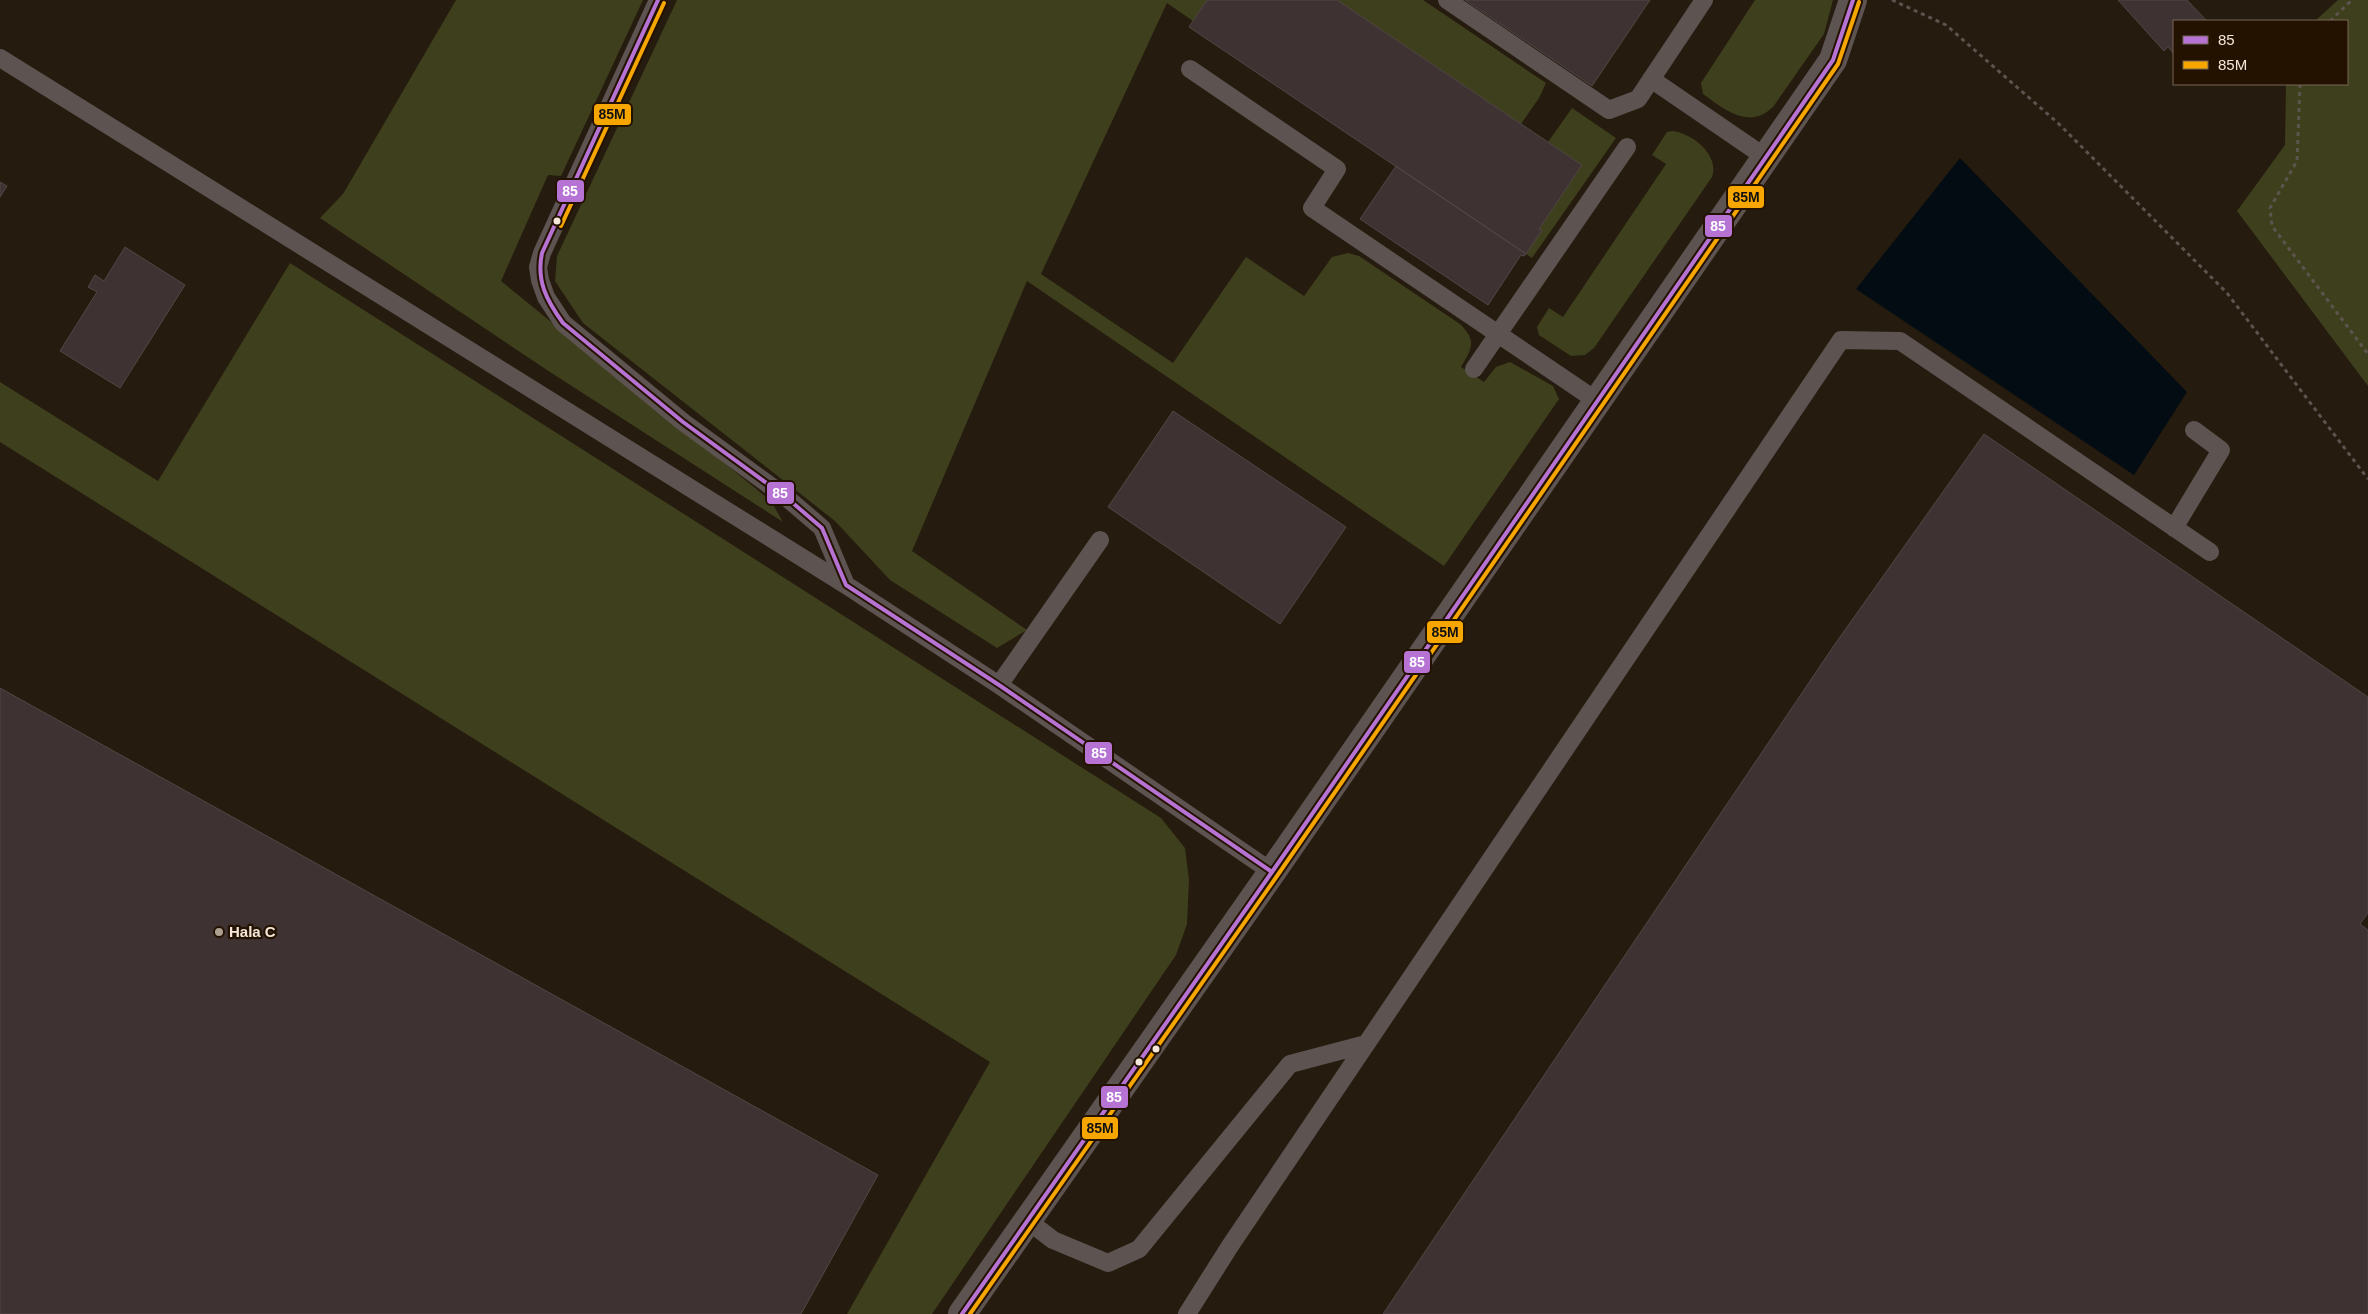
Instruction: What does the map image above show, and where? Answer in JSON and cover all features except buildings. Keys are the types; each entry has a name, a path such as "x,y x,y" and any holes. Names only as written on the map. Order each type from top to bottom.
{"street":[{"path":"962,1314 1026,1220 1272,872 1833,60 1853,0"}],"lane":[{"path":"658,0 542,253 538,267 540,280 546,297 563,323 683,422 788,498 822,528 846,585"},
{"path":"1447,0 1609,110 1638,99 1704,0"},
{"path":"0,58 846,585 1000,685 1272,872"},
{"path":"1190,69 1337,170 1312,208 1597,401"},
{"path":"1651,79 1765,158"},
{"path":"1474,369 1627,147"},
{"path":"1187,1314 1230,1246 1841,340 1900,341 2210,552"},
{"path":"2174,528 2221,450 2194,430"},
{"path":"1000,685 1100,540"},
{"path":"1026,1220 1053,1240 1108,1263 1139,1249 1290,1064 1366,1044"}],"path":[{"path":"1892,0 1946,25 2059,124 2227,293 2368,479"},
{"path":"2331,20 2352,0"},
{"path":"2300,85 2297,161 2270,208 2272,226 2368,354"}],"green space":[{"path":"456,0 643,0 561,176 548,175 501,281 771,501 783,522 550,372 320,218 343,194"},
{"path":"677,0 1207,0 1193,21 1167,3 1041,274 1173,363 1246,257 1304,296 1332,257 1348,253 1359,256 1460,324 1471,340 1470,350 1461,367 1484,382 1496,367 1510,362 1553,386 1559,399 1444,566 1027,281 912,551 1027,630 997,648 890,580 835,521 583,323 555,281 557,256"},
{"path":"1337,0 1423,0 1546,83 1539,98 1521,124"},
{"path":"1755,0 1833,0 1824,34 1773,107 1764,114 1746,117 1728,111 1703,94 1701,83"},
{"path":"2338,0 2368,0 2368,386 2237,211 2285,145 2286,85 2348,85 2348,20 2316,20"},
{"path":"1572,108 1616,138 1532,258 1526,254 1542,230 1539,229 1582,165 1548,142"},
{"path":"1672,131 1688,136 1702,146 1712,161 1712,177 1594,348 1585,355 1571,356 1539,335 1537,327 1549,308 1563,317 1666,164 1652,155 1667,132"},
{"path":"290,263 1161,818 1185,848 1189,880 1187,924 1176,955 932,1314 847,1314 990,1062 0,442 0,382 158,481"}],"shaded area":[{"path":"1960,158 2187,392 2134,475 1856,289"}],"transit line":[{"name":"85","path":"658,0 542,253 541,273 544,290 552,307 563,323 683,422 787,498 822,528 846,585 999,685 1272,872"},
{"name":"85","path":"962,1314 1272,872 1833,60 1853,0"},
{"name":"85M","path":"970,1314 1277,876 1838,64 1859,2"},
{"name":"85M","path":"561,226 664,3"}],"place":[{"name":"Hala C","path":"219,932"}]}
